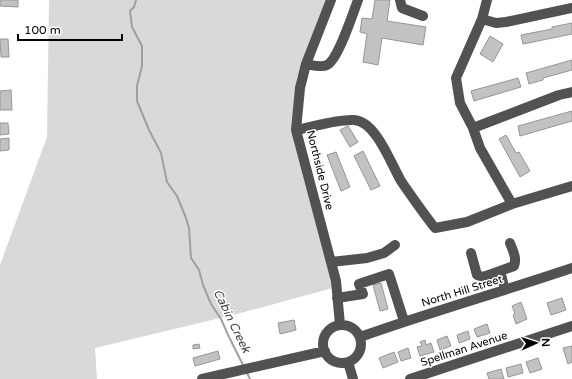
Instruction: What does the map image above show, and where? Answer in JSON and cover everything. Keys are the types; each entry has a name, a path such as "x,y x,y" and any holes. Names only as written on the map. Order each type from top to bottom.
{"street":[{"name":"Northside Drive","path":"331,0 306,64 300,88 296,130 336,281 340,325"},
{"path":"306,64 322,67 332,62 339,49 358,0"},
{"path":"400,0 402,8 423,16"},
{"path":"486,0 482,19 456,78 460,102 480,148 512,204"},
{"path":"482,19 496,23 506,22 572,8"},
{"path":"472,128 559,95 572,92"},
{"path":"296,130 332,122 355,120 366,125 379,139 401,180 435,228 467,222 512,204 572,186"},
{"path":"471,253 477,275 484,277 514,266 516,259 510,243"},
{"path":"331,262 367,258 384,253 395,245"},
{"name":"North Hill Street","path":"360,337 404,321 572,268"},
{"path":"500,272 505,290"},
{"path":"338,298 363,294 359,284 389,274 404,321"},
{"path":"346,325 357,332 360,337 361,343 358,355 348,362 342,363 331,360 325,351 324,340 326,334 334,326 346,325"},
{"name":"Spellman Avenue","path":"410,379 572,326"},
{"path":"202,379 325,351"},
{"path":"348,362 353,379"}],"shaded area":[{"path":"49,0 330,0 297,77 294,123 340,286 237,314 95,348 97,379 0,379 0,265 47,137"}],"building":[{"path":"0,0 18,0 18,7 0,6"},
{"path":"375,0 390,0 387,21 426,27 423,45 382,38 378,65 363,62 367,34 360,32 362,18 372,19"},
{"path":"572,23 572,34 523,44 521,35 552,29 552,27"},
{"path":"490,36 503,44 493,62 480,54"},
{"path":"0,39 8,39 9,57 1,57"},
{"path":"572,60 572,70 543,78 543,80 529,84 526,73"},
{"path":"518,78 521,87 474,101 471,91"},
{"path":"11,90 12,110 0,110 0,91"},
{"path":"572,111 572,121 520,136 518,126"},
{"path":"0,123 8,123 9,134 0,135"},
{"path":"348,126 358,142 350,147 340,130"},
{"path":"506,135 516,153 519,152 530,171 520,177 499,139"},
{"path":"9,138 9,150 0,151 0,139"},
{"path":"363,151 380,186 371,190 354,156"},
{"path":"336,152 350,187 341,191 327,155"},
{"path":"381,283 388,309 380,311 373,285"},
{"path":"562,298 566,310 551,315 547,303"},
{"path":"521,302 527,319 516,324 512,306"},
{"path":"294,320 296,330 280,334 278,323"},
{"path":"487,324 490,333 477,337 474,329"},
{"path":"468,331 470,339 459,343 457,335"},
{"path":"447,336 451,346 440,350 437,340"},
{"path":"425,340 426,345 431,343 434,352 420,356 417,347 422,346 420,342"},
{"path":"199,344 200,348 193,349 193,345"},
{"path":"572,346 572,362 568,364 563,348"},
{"path":"408,348 411,358 401,361 398,352"},
{"path":"218,351 220,359 195,366 193,358"},
{"path":"394,352 398,362 383,368 379,358"},
{"path":"538,358 542,369 530,373 526,362"},
{"path":"521,364 523,373 508,377 506,368"},
{"path":"501,369 504,379 489,379 487,373"}],"waterway":[{"name":"Cabin Creek","path":"136,0 134,7 130,11 132,27 142,46 142,66 137,86 137,101 149,130 161,153 167,182 177,196 186,218 189,228 191,258 199,270 203,285 211,304 221,319 243,365"},
{"name":"Cabin Creek","path":"247,373 250,379"}]}
